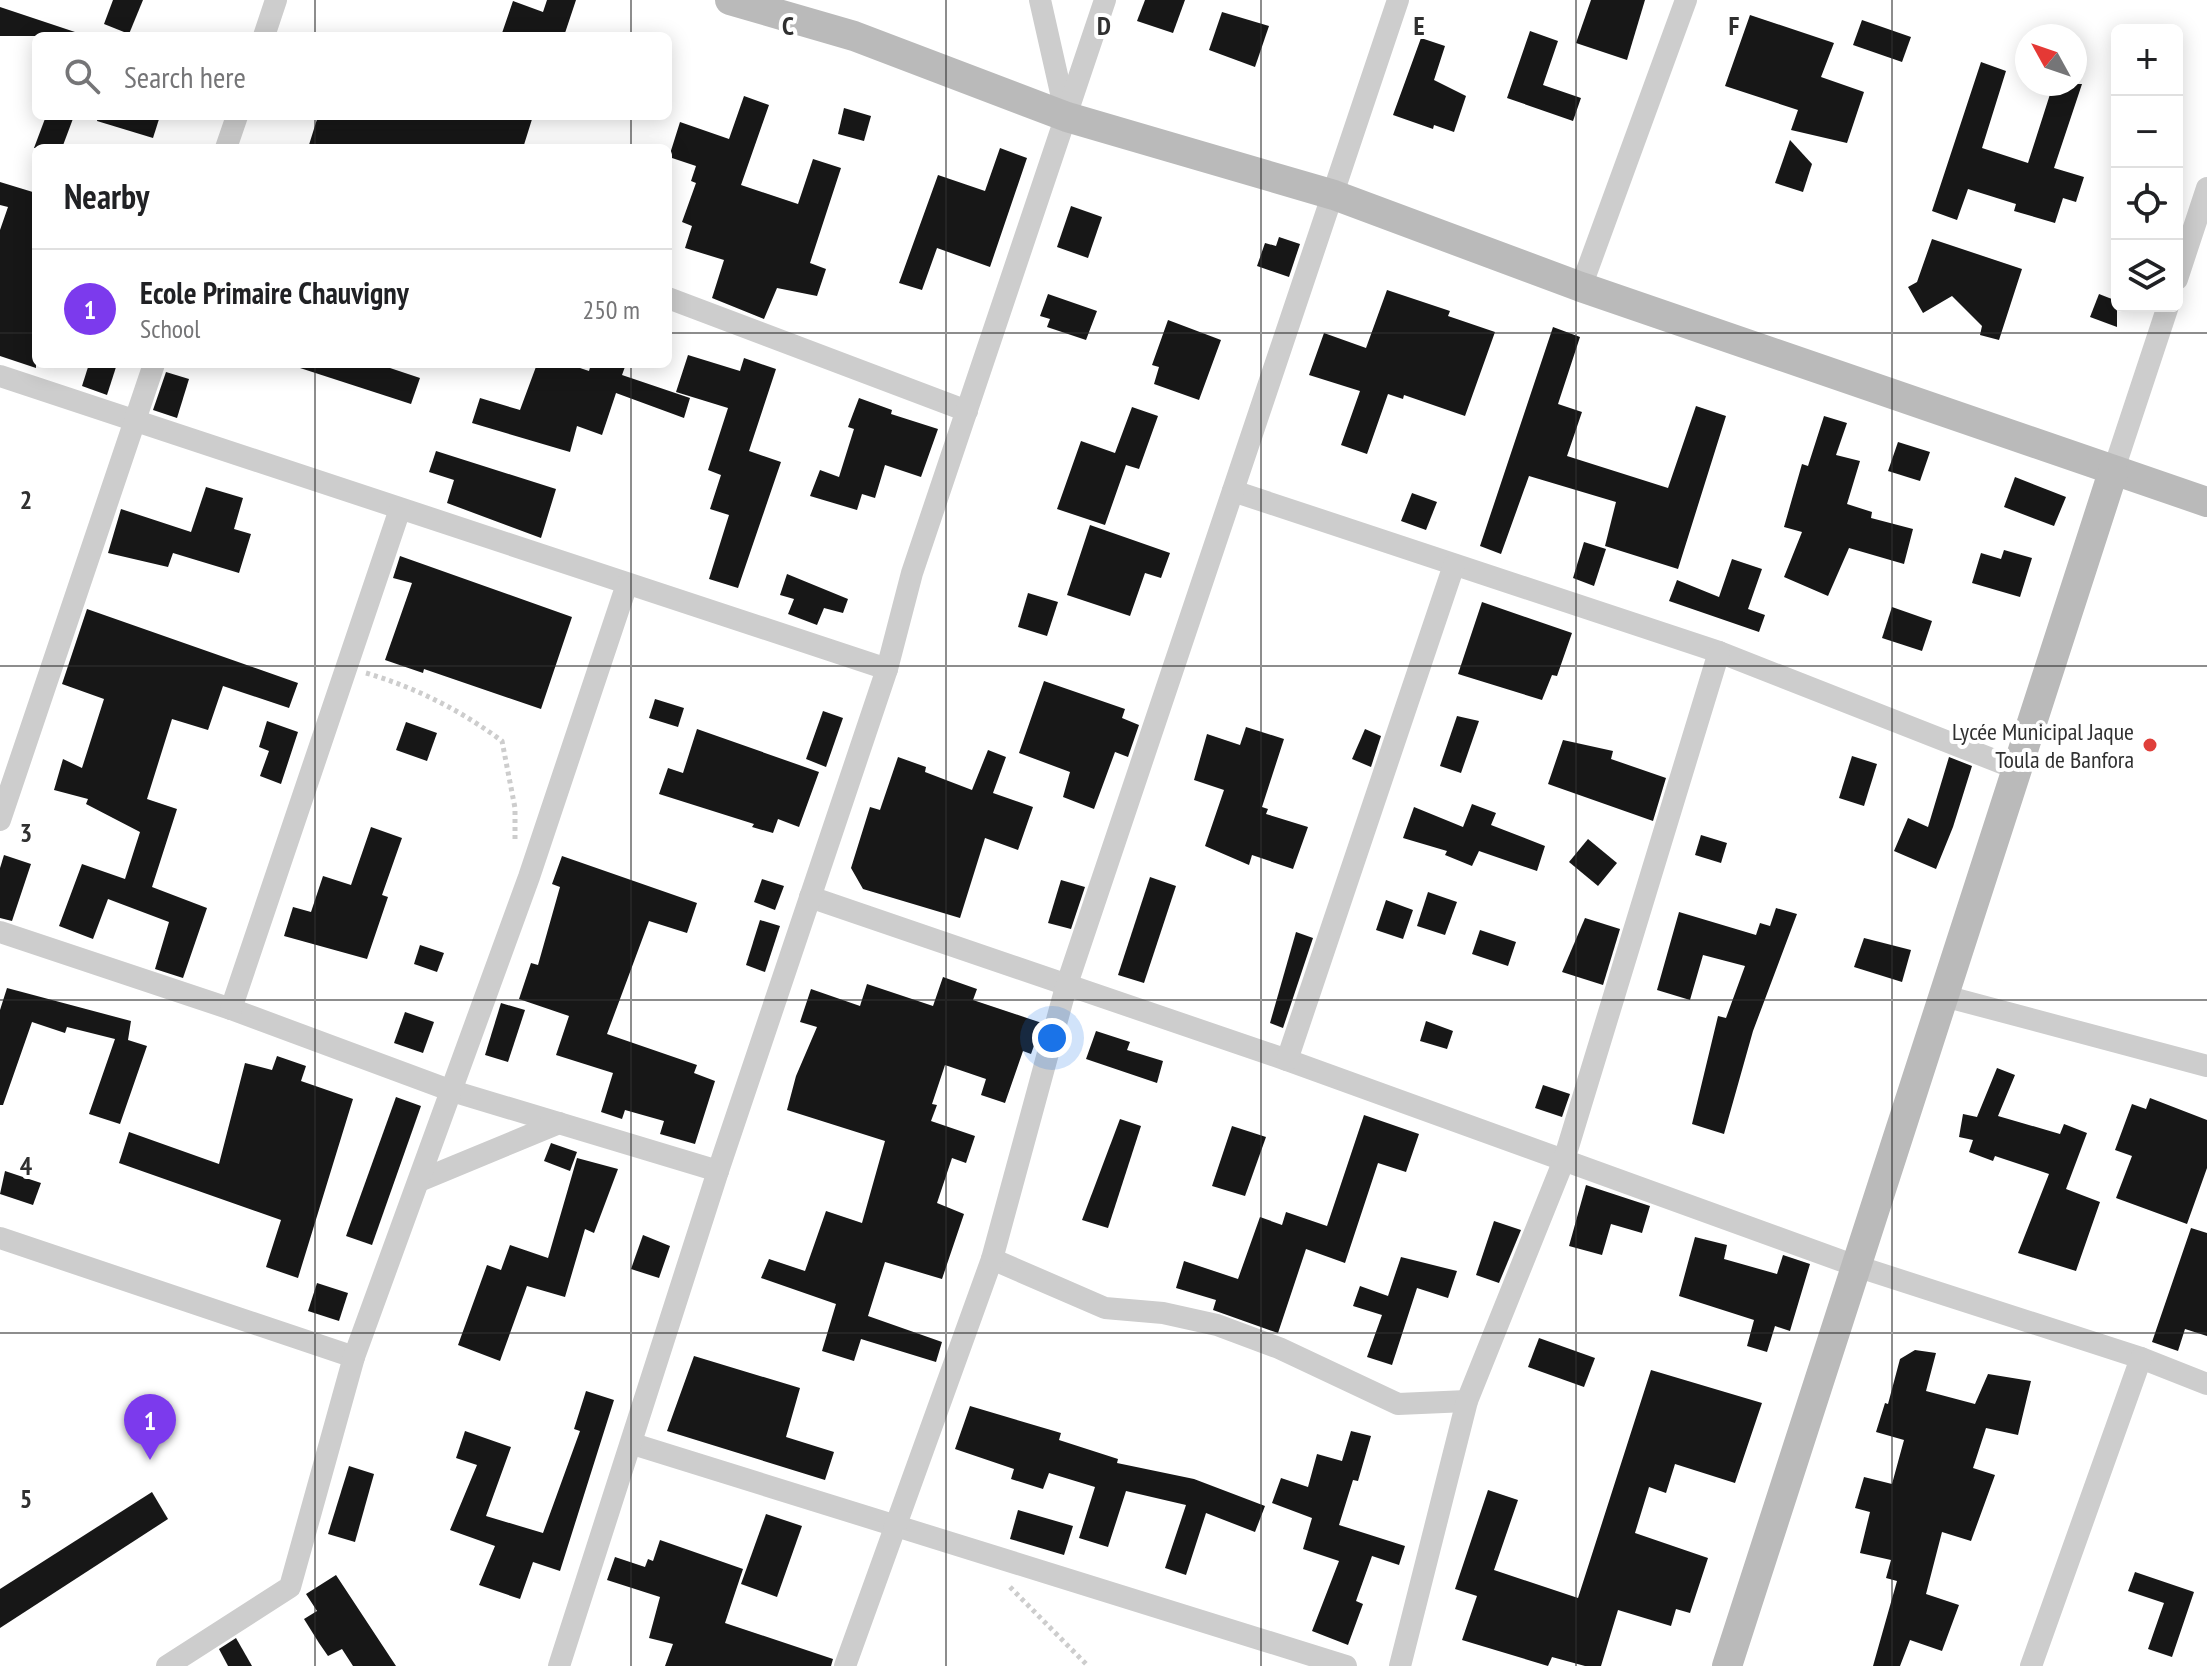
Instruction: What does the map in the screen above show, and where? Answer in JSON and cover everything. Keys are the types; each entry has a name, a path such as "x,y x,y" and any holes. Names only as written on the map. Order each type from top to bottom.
{"street":[{"path":"265,32 276,0"},
{"path":"730,0 854,36 1067,117 1334,195 1581,287 2207,502"},
{"path":"1040,0 1067,117"},
{"path":"559,1666 633,1444 718,1171 887,669 912,573 1105,0"},
{"path":"845,1666 992,1259 1066,987 1398,0"},
{"path":"1581,287 1686,0"},
{"path":"227,144 236,120"},
{"path":"2183,261 2207,188"},
{"path":"672,300 967,411"},
{"path":"1727,1666 2166,312"},
{"path":"0,820 153,368"},
{"path":"0,376 887,669"},
{"path":"1233,491 1719,652 2017,769"},
{"path":"231,1009 400,509"},
{"path":"1287,1060 1454,565"},
{"path":"167,1666 290,1587 354,1357 529,877 627,584"},
{"path":"1400,1666 1467,1401 1564,1160 1719,652"},
{"path":"810,897 1287,1060 1856,1266 2141,1358 2207,1384"},
{"path":"0,932 231,1009 452,1091 718,1171"},
{"path":"1944,996 2207,1066"},
{"path":"419,1181 559,1123"},
{"path":"0,1238 354,1357"},
{"path":"992,1259 1105,1308 1163,1313 1217,1325 1279,1348 1398,1404 1467,1401"},
{"path":"2031,1666 2141,1358"},
{"path":"633,1444 1346,1666"}],"path":[{"path":"347,667 396,681 460,710 502,741 515,808 514,851 529,877"},
{"path":"1006,1584 1088,1666"}],"building":[{"path":"113,0 143,0 130,32 104,24"},
{"path":"547,0 576,0 565,32 502,32 513,1 543,12"},
{"path":"1145,0 1185,0 1173,33 1137,21"},
{"path":"1591,0 1645,0 1627,60 1576,43"},
{"path":"0,7 75,32 32,32 32,36 0,36"},
{"path":"1222,12 1269,26 1255,67 1209,50"},
{"path":"1750,15 1834,43 1821,77 1864,92 1847,143 1791,130 1798,110 1725,86"},
{"path":"1862,20 1911,37 1902,62 1853,45"},
{"path":"1530,31 1558,41 1543,85 1581,98 1573,121 1507,98"},
{"path":"1421,38 1445,46 1434,80 1466,96 1454,132 1434,125 1433,129 1393,115"},
{"path":"1981,62 2006,71 1982,148 2028,163 2049,96 2078,96 2054,168 2084,177 2076,202 2063,198 2055,223 2014,211 2016,204 1968,189 1957,220 1932,211"},
{"path":"744,96 769,105 741,185 798,204 813,159 841,168 810,263 826,269 817,296 777,288 764,319 712,298 724,260 685,248 692,226 682,222 696,183 691,181 696,166 672,158 680,122 729,139"},
{"path":"844,108 871,116 864,141 838,134"},
{"path":"44,120 72,120 64,144 36,144"},
{"path":"97,120 159,120 153,138"},
{"path":"317,120 532,120 524,144 309,144"},
{"path":"1790,140 1812,164 1803,192 1775,183"},
{"path":"1000,148 1027,158 990,267 937,248 922,290 899,283 938,175 985,191"},
{"path":"0,182 32,192 32,367 0,356 0,230 8,207 0,205"},
{"path":"1071,206 1102,217 1088,258 1057,247"},
{"path":"1279,237 1300,244 1289,277 1257,266 1265,243 1276,246"},
{"path":"1932,239 2022,269 1999,340 1980,335 1982,326 1952,296 1923,313 1908,287 1917,282"},
{"path":"1387,290 1450,311 1448,316 1495,332 1465,416 1404,395 1403,399 1388,394 1367,454 1341,445 1360,391 1309,375 1324,333 1366,348"},
{"path":"1048,294 1097,311 1086,340 1047,327 1050,319 1040,316"},
{"path":"2099,294 2111,299 2111,312 2117,312 2117,327 2090,317"},
{"path":"1168,320 1221,340 1199,400 1154,384 1159,367 1152,365"},
{"path":"1553,327 1580,337 1558,404 1582,412 1567,456 1668,488 1696,406 1726,416 1678,569 1605,546 1616,502 1529,476 1501,554 1480,546"},
{"path":"688,355 740,371 744,358 776,369 749,451 781,462 738,588 709,579 729,515 710,509 721,475 708,470 728,408 676,392"},
{"path":"88,368 116,368 107,395 82,386"},
{"path":"300,368 390,368 420,378 411,404"},
{"path":"536,368 580,368 589,371 590,368 625,368 622,375 690,398 684,418 616,393 602,435 577,426 570,452 472,423 480,398 520,410"},
{"path":"166,372 189,379 177,418 153,410"},
{"path":"859,398 892,410 891,414 938,429 921,477 885,465 875,498 862,494 857,510 810,496 820,470 839,477 854,429 848,427"},
{"path":"1132,407 1158,416 1139,469 1126,465 1105,525 1057,509 1081,441 1115,453"},
{"path":"1824,416 1847,423 1836,455 1860,461 1847,504 1872,512 1871,518 1913,529 1904,564 1849,548 1828,596 1784,577 1802,532 1784,527 1802,464 1808,466"},
{"path":"1898,442 1930,452 1920,481 1888,471"},
{"path":"436,451 556,489 541,538 447,503 454,480 429,472"},
{"path":"2015,477 2066,497 2054,526 2004,507"},
{"path":"206,487 243,498 234,529 251,534 239,573 173,553 168,567 108,553 121,509 191,532"},
{"path":"1412,493 1437,502 1426,530 1401,521"},
{"path":"1090,525 1170,553 1161,578 1145,573 1130,616 1067,595"},
{"path":"1584,542 1606,549 1594,586 1573,578"},
{"path":"2004,550 2032,558 2020,597 1972,583 1981,553 2001,559"},
{"path":"400,556 572,617 541,709 424,669 423,673 385,660 412,583 393,578"},
{"path":"1732,559 1762,569 1748,609 1765,615 1759,632 1669,601 1677,580 1719,597"},
{"path":"787,574 848,599 843,613 824,608 817,625 788,614 794,599 780,595"},
{"path":"1028,593 1058,602 1047,636 1018,627"},
{"path":"1482,602 1572,633 1557,676 1552,675 1542,700 1458,674"},
{"path":"1892,607 1932,621 1922,651 1882,638"},
{"path":"87,609 298,683 289,708 223,686 208,730 172,719 147,799 177,809 152,887 207,908 183,978 155,969 169,922 108,899 93,939 59,926 82,864 125,879 140,832 86,804 88,799 54,790 63,759 82,768 104,699 62,684"},
{"path":"1044,681 1125,709 1122,718 1139,725 1128,757 1115,752 1094,809 1063,797 1070,772 1019,753"},
{"path":"655,699 684,708 678,727 649,718"},
{"path":"823,711 843,718 826,767 806,759"},
{"path":"1457,716 1479,721 1461,773 1440,766"},
{"path":"267,721 298,732 281,784 260,776 269,751 259,747"},
{"path":"406,722 437,733 427,761 396,750"},
{"path":"1246,727 1284,739 1262,807 1268,809 1266,814 1308,827 1293,869 1252,855 1249,865 1205,846 1224,790 1194,780 1207,734 1240,745"},
{"path":"697,729 819,772 799,827 778,819 773,833 659,794 668,768 683,773"},
{"path":"1365,729 1381,736 1371,767 1352,759"},
{"path":"1563,740 1613,751 1611,759 1666,778 1653,821 1548,784"},
{"path":"988,750 1006,757 993,793 1033,807 1018,850 985,838 960,918 863,889 851,868 870,807 880,810 898,757 926,767 925,772 972,790"},
{"path":"1852,756 1877,764 1864,806 1839,798"},
{"path":"1949,757 1972,766 1936,869 1894,851 1908,818 1928,827"},
{"path":"1472,804 1496,813 1491,825 1545,846 1537,871 1479,851 1472,866 1445,855 1447,851 1403,838 1414,807 1463,827"},
{"path":"371,827 402,838 382,895 388,897 367,959 284,936 293,907 311,912 323,876 351,885"},
{"path":"1701,835 1727,843 1721,863 1695,855"},
{"path":"1588,839 1617,863 1598,886 1569,862"},
{"path":"4,855 31,864 12,921 0,918 0,868"},
{"path":"562,856 697,903 687,933 649,921 607,1034 697,1065 694,1073 715,1081 695,1144 660,1134 664,1121 625,1110 622,1119 601,1112 613,1073 556,1055 569,1016 519,999 531,963 538,965 560,887 552,884"},
{"path":"1150,877 1176,886 1144,983 1118,975"},
{"path":"762,879 784,886 775,910 754,902"},
{"path":"1061,880 1085,887 1071,929 1048,923"},
{"path":"1428,892 1457,902 1445,935 1417,926"},
{"path":"1386,900 1413,910 1403,939 1376,930"},
{"path":"1776,908 1797,914 1753,1031 1724,1134 1692,1124 1718,1016 1726,1018 1745,966 1703,955 1690,1000 1657,990 1679,912 1756,935 1760,923 1770,926"},
{"path":"1585,918 1620,929 1603,985 1562,972"},
{"path":"760,920 780,926 765,972 746,965"},
{"path":"1480,930 1516,942 1508,966 1472,954"},
{"path":"1296,932 1313,938 1283,1028 1270,1023"},
{"path":"1864,938 1911,950 1902,982 1854,967"},
{"path":"420,945 444,953 437,972 414,964"},
{"path":"943,977 977,989 973,1000 1042,1023 1031,1054 1023,1051 1005,1103 981,1095 986,1079 945,1065 932,1104 937,1105 931,1121 975,1136 966,1163 952,1158 937,1203 964,1214 942,1279 885,1262 868,1316 942,1342 936,1362 861,1339 854,1361 822,1351 836,1304 761,1278 769,1259 805,1271 826,1211 862,1223 885,1141 787,1110 796,1076 817,1027 800,1022 811,989 860,1006 867,984 933,1006"},
{"path":"7,988 131,1021 128,1040 147,1046 120,1124 89,1114 115,1039 67,1027 65,1033 32,1022 3,1105 0,1105 0,1010"},
{"path":"501,1003 525,1010 508,1062 485,1055"},
{"path":"405,1012 434,1022 423,1053 394,1043"},
{"path":"1426,1021 1453,1031 1447,1049 1420,1041"},
{"path":"1096,1031 1130,1042 1127,1050 1163,1061 1157,1083 1086,1059"},
{"path":"277,1056 306,1066 301,1081 353,1099 298,1278 266,1267 281,1220 119,1163 129,1132 219,1164 245,1063 272,1070"},
{"path":"1997,1068 2015,1075 1998,1116 2060,1134 2064,1124 2087,1133 2066,1189 2100,1202 2076,1271 2018,1253 2049,1174 1995,1156 1993,1161 1969,1152 1973,1140 1959,1137 1963,1114 1977,1117"},
{"path":"1543,1085 1570,1094 1562,1117 1535,1108"},
{"path":"396,1097 421,1106 372,1245 346,1236"},
{"path":"2150,1098 2207,1120 2207,1168 2187,1224 2116,1198 2132,1156 2115,1150 2132,1104 2146,1109"},
{"path":"1364,1115 1419,1134 1406,1172 1378,1163 1345,1263 1306,1249 1278,1333 1213,1310 1216,1300 1176,1288 1184,1261 1238,1279 1260,1217 1282,1225 1286,1212 1327,1226"},
{"path":"1120,1119 1141,1126 1108,1228 1082,1220"},
{"path":"1232,1126 1266,1137 1245,1196 1212,1186"},
{"path":"551,1143 577,1152 570,1171 544,1161"},
{"path":"577,1158 618,1169 594,1233 585,1229 565,1297 527,1286 500,1361 458,1345 487,1265 501,1270 510,1245 548,1258"},
{"path":"5,1171 41,1183 33,1205 0,1194"},
{"path":"1586,1185 1650,1206 1642,1233 1611,1224 1602,1255 1569,1246"},
{"path":"1494,1221 1521,1230 1499,1283 1476,1275"},
{"path":"2191,1228 2207,1233 2207,1336 2185,1329 2178,1351 2152,1342"},
{"path":"643,1235 670,1246 659,1278 631,1269"},
{"path":"1695,1237 1727,1245 1724,1259 1777,1274 1783,1255 1810,1264 1790,1331 1775,1326 1767,1352 1747,1346 1754,1320 1679,1296"},
{"path":"1401,1257 1457,1271 1448,1298 1417,1288 1392,1365 1367,1357 1382,1315 1353,1306 1360,1286 1388,1296"},
{"path":"317,1283 348,1293 339,1321 308,1311"},
{"path":"1539,1338 1595,1358 1584,1387 1528,1367"},
{"path":"1915,1350 1936,1353 1926,1391 1975,1404 1988,1374 2031,1381 2018,1435 1986,1428 1973,1468 1995,1475 1971,1541 1942,1532 1926,1594 1959,1605 1942,1651 1910,1640 1900,1666 1873,1666 1897,1581 1886,1578 1891,1560 1860,1553 1870,1512 1855,1508 1864,1477 1892,1484 1904,1440 1876,1432 1885,1403 1888,1404 1900,1359"},
{"path":"694,1356 800,1388 786,1437 834,1452 825,1480 667,1431"},
{"path":"1651,1370 1762,1403 1735,1483 1675,1464 1666,1493 1649,1487 1635,1533 1708,1558 1690,1613 1676,1609 1671,1626 1618,1610 1601,1666 1585,1666 1552,1657 1548,1666 1462,1640 1477,1596 1455,1589 1488,1490 1518,1500 1494,1570 1578,1598"},
{"path":"586,1391 614,1400 560,1571 533,1562 520,1599 479,1585 495,1546 450,1530 477,1465 456,1458 465,1431 511,1447 486,1516 543,1533 580,1431 574,1429"},
{"path":"970,1406 1061,1433 1059,1440 1118,1459 1117,1463 1194,1479 1265,1506 1255,1532 1206,1513 1186,1575 1165,1568 1186,1505 1126,1491 1108,1547 1079,1538 1095,1487 1049,1473 1043,1489 1011,1479 1014,1469 955,1449"},
{"path":"1351,1431 1371,1436 1358,1481 1353,1480 1339,1525 1405,1546 1399,1565 1372,1556 1356,1601 1363,1604 1348,1645 1312,1631 1339,1561 1303,1549 1312,1518 1272,1503 1281,1478 1308,1487 1317,1454 1342,1461"},
{"path":"349,1466 374,1474 355,1542 328,1534"},
{"path":"152,1492 168,1519 0,1628 0,1589"},
{"path":"1018,1510 1073,1526 1064,1555 1010,1539"},
{"path":"766,1514 802,1526 777,1597 741,1584"},
{"path":"660,1540 743,1569 725,1623 833,1659 831,1666 665,1666 673,1644 649,1638 660,1597 607,1580 615,1557 645,1567 648,1559 653,1561"},
{"path":"2135,1572 2194,1592 2172,1657 2148,1649 2164,1603 2128,1591"},
{"path":"336,1575 396,1666 353,1666 342,1649 328,1656 319,1643 304,1619 317,1611 306,1594"},
{"path":"236,1638 252,1666 228,1666 219,1649"}],"place":[{"name":"Lycée Municipal Jaque Toula de Banfora","path":"2150,745"},
{"name":"Ecole Primaire Chauvigny","path":"150,1460"}]}
